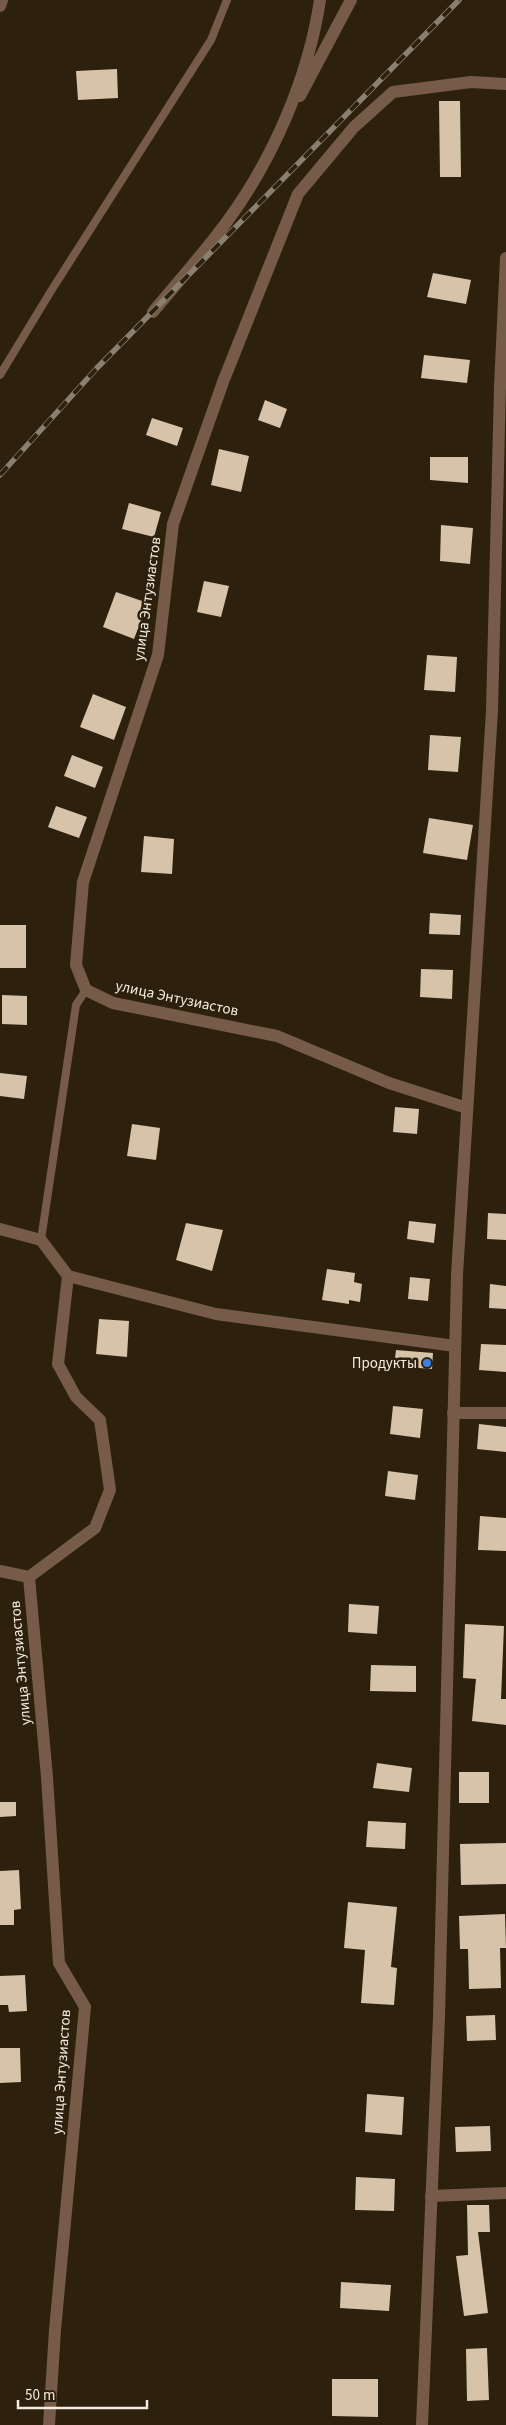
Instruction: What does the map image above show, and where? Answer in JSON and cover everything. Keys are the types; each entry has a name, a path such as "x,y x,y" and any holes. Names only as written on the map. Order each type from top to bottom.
{"street":[{"path":"0,6 2,0"},
{"path":"266,160 299,82 312,40 320,0"},
{"path":"153,312 226,224 266,160 351,0"},
{"name":"улица Энтузиастов","path":"467,1108 389,1083 277,1036 113,1003 86,990 76,965 83,882 158,655 173,524 222,382 298,194 354,126 393,92 471,82 506,84"},
{"path":"422,2425 438,2017 457,1275 492,711 502,446 506,258"},
{"path":"0,1229 41,1240 68,1276 216,1314 455,1346"},
{"path":"0,1571 28,1577 94,1528 110,1490 100,1420 76,1397 58,1364 68,1276"},
{"path":"453,1413 506,1413"},
{"name":"улица Энтузиастов","path":"28,1577 47,1777 58,1963 85,2007 55,2330 49,2425"},
{"path":"431,2196 506,2193"}],"lane":[{"path":"0,375 51,291 211,40 227,0"},
{"path":"41,1240 76,1005 86,990"}],"building":[{"path":"117,69 118,98 78,100 76,71"},
{"path":"439,101 460,101 461,177 440,177"},
{"path":"433,273 471,280 466,304 427,297"},
{"path":"424,355 470,360 467,383 421,378"},
{"path":"265,400 287,409 280,428 258,420"},
{"path":"152,418 183,428 177,446 146,435"},
{"path":"219,449 249,456 241,492 211,485"},
{"path":"430,457 468,457 468,483 430,480"},
{"path":"129,503 161,512 154,537 122,529"},
{"path":"441,525 473,528 470,564 440,561"},
{"path":"204,581 229,586 221,617 197,612"},
{"path":"116,592 148,603 134,639 103,627"},
{"path":"427,655 457,657 455,692 424,690"},
{"path":"93,694 126,707 114,740 80,727"},
{"path":"430,735 461,737 458,772 428,770"},
{"path":"72,755 103,767 95,788 64,776"},
{"path":"56,806 87,817 79,838 48,827"},
{"path":"429,818 473,825 467,860 423,853"},
{"path":"144,836 174,839 172,874 141,872"},
{"path":"430,913 461,915 460,935 429,934"},
{"path":"0,925 26,925 26,968 0,968"},
{"path":"421,969 453,970 452,999 420,997"},
{"path":"2,995 27,996 27,1025 2,1024"},
{"path":"0,1073 27,1076 24,1099 0,1096"},
{"path":"395,1107 419,1109 417,1134 393,1132"},
{"path":"132,1124 160,1128 156,1160 127,1156"},
{"path":"488,1213 506,1214 506,1240 487,1239"},
{"path":"409,1221 436,1224 434,1243 407,1239"},
{"path":"186,1223 223,1230 212,1271 176,1260"},
{"path":"327,1269 355,1273 354,1282 362,1284 360,1302 349,1300 349,1304 322,1300"},
{"path":"410,1277 430,1279 428,1301 408,1299"},
{"path":"490,1284 506,1286 506,1309 489,1308"},
{"path":"99,1319 129,1321 127,1357 96,1354"},
{"path":"481,1344 506,1345 506,1372 479,1370"},
{"path":"396,1350 433,1353 432,1369 394,1366"},
{"path":"393,1406 423,1409 420,1438 390,1434"},
{"path":"479,1424 506,1427 506,1452 477,1449"},
{"path":"388,1471 418,1475 415,1500 385,1496"},
{"path":"480,1516 506,1518 506,1551 478,1550"},
{"path":"349,1604 379,1606 377,1634 348,1632"},
{"path":"465,1624 504,1626 501,1699 506,1699 506,1725 472,1721 476,1679 463,1678"},
{"path":"371,1665 416,1666 416,1692 370,1691"},
{"path":"377,1763 412,1768 409,1792 373,1788"},
{"path":"459,1772 489,1772 489,1803 459,1803"},
{"path":"0,1802 16,1802 16,1816 0,1817"},
{"path":"368,1821 406,1823 405,1849 366,1847"},
{"path":"506,1843 506,1884 461,1885 460,1844"},
{"path":"19,1870 21,1909 14,1910 14,1925 0,1925 0,1871"},
{"path":"348,1902 397,1907 391,1967 397,1968 394,2005 361,2003 365,1950 344,1948"},
{"path":"505,1914 506,1948 500,1948 501,1988 469,1989 468,1949 460,1949 459,1916"},
{"path":"25,1975 27,2011 9,2012 8,2005 0,2005 0,1976"},
{"path":"495,2015 496,2040 467,2041 466,2016"},
{"path":"0,2048 20,2048 21,2082 0,2083"},
{"path":"367,2094 404,2097 402,2135 365,2132"},
{"path":"490,2126 491,2151 456,2152 455,2127"},
{"path":"356,2177 395,2179 394,2211 355,2210"},
{"path":"467,2205 489,2205 490,2232 478,2232 488,2313 464,2316 456,2256 468,2255"},
{"path":"341,2282 391,2285 389,2311 340,2308"},
{"path":"487,2348 489,2400 467,2401 466,2349"},
{"path":"332,2379 378,2379 378,2417 332,2416"}],"railway":[{"path":"0,475 97,368 459,0"}],"place":[{"name":"Продукты","path":"427,1363"}]}
